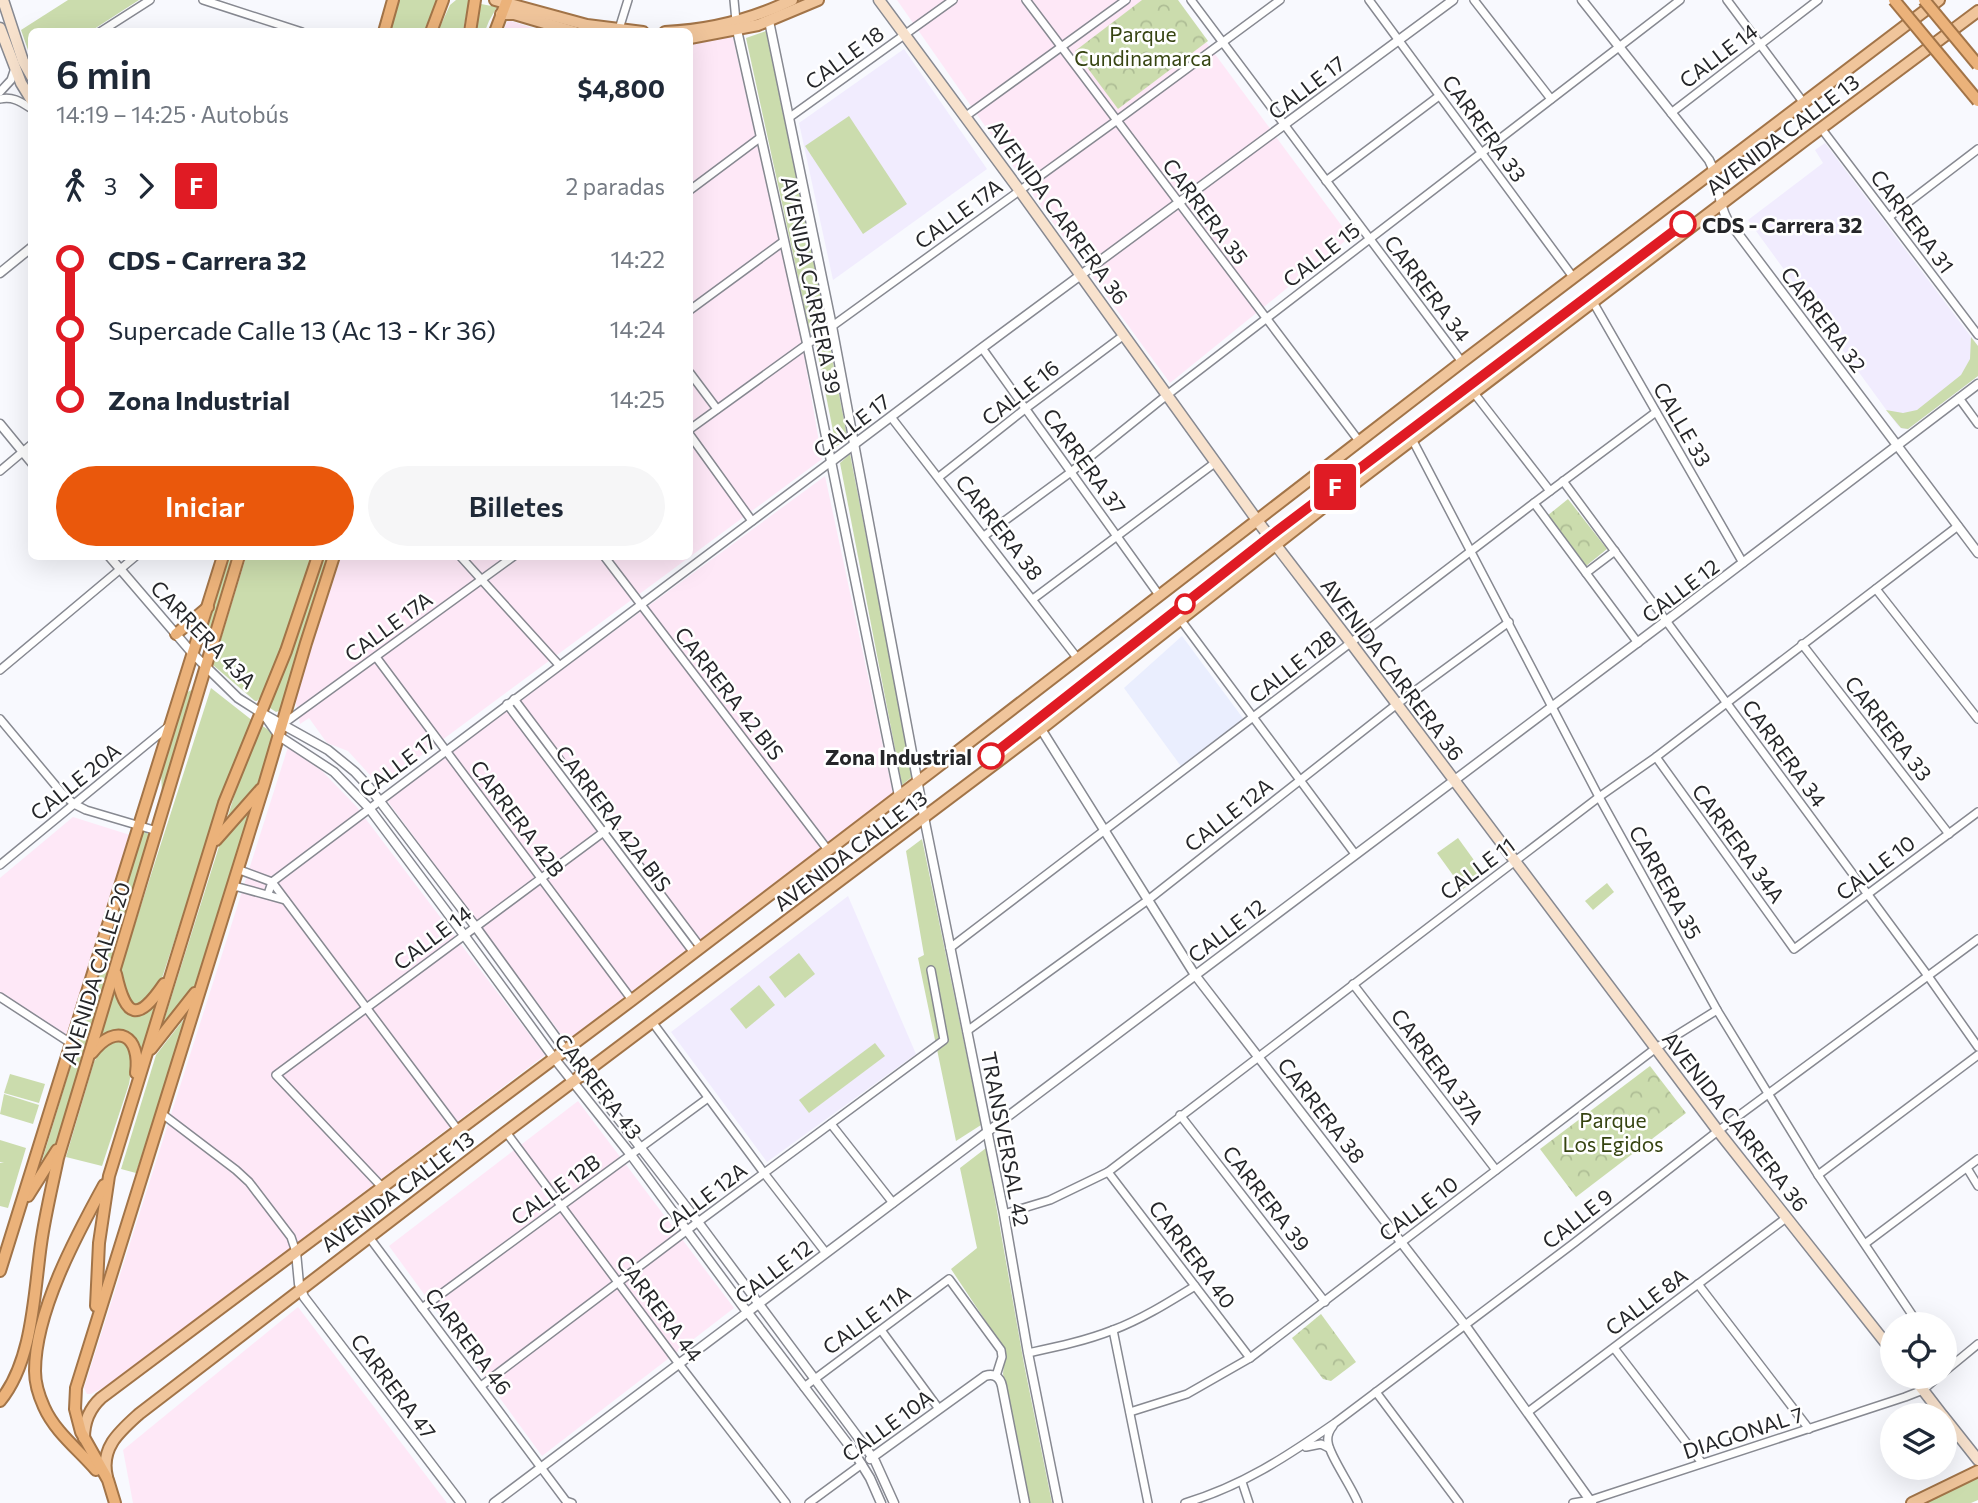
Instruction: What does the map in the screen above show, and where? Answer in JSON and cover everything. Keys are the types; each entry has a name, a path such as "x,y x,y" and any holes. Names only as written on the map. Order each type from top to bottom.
{"highway":[{"path":"385,28 393,0"},
{"path":"432,28 443,0"},
{"path":"471,28 475,0"},
{"path":"1894,0 1978,101"},
{"path":"1924,0 1978,65"},
{"path":"496,28 502,1"},
{"name":"AVENIDA CALLE 20","path":"0,1271 222,560"},
{"name":"AVENIDA CALLE 20","path":"0,1401 15,1377 24,1350 58,1158 238,560"},
{"path":"87,1351 96,1307 99,1243 109,1176 232,781 286,651 317,560"},
{"path":"115,1503 109,1483 84,1438 78,1421 76,1388 333,560"},
{"path":"176,634 208,607"},
{"path":"181,693 202,683"},
{"path":"156,775 161,817"},
{"path":"212,845 264,785"},
{"path":"115,972 123,1000 135,1011 149,1005 172,974"},
{"path":"147,1054 200,988"},
{"path":"90,1057 98,1045 108,1038 122,1035 129,1038 134,1044 137,1065 132,1100"},
{"path":"19,1210 66,1136"},
{"path":"109,1176 88,1214 47,1304 38,1342 35,1371 37,1389 54,1424 109,1483"}],"main road":[{"path":"3,0 26,70"},
{"path":"693,37 737,25 792,0"},
{"path":"770,10 818,0"},
{"name":"AVENIDA CARRERA 36","path":"879,0 1275,545 1718,1131 1880,1336"},
{"name":"AVENIDA CALLE 13","path":"84,1438 88,1415 101,1398 632,1000 1078,659 1256,519 1939,0"},
{"path":"502,1 578,23 612,28"},
{"name":"AVENIDA CALLE 13","path":"109,1483 106,1454 112,1439 118,1433 506,1132 1041,729 1412,439 1978,11"},
{"path":"501,14 514,14 561,28"},
{"path":"693,28 737,25"},
{"path":"0,28 5,53 26,70"},
{"path":"1923,1390 1934,1403"},
{"path":"1957,1433 1978,1460"},
{"path":"1912,1503 1978,1471"}],"street":[{"path":"106,28 150,0"},
{"path":"203,0 289,28"},
{"path":"619,28 628,0"},
{"path":"734,0 737,25"},
{"name":"CALLE 18","path":"790,117 953,0"},
{"name":"CARRERA 35","path":"1026,0 1359,441"},
{"path":"966,117 1126,0"},
{"name":"CARRERA 34","path":"1191,0 1462,362"},
{"name":"CALLE 17A","path":"693,427 1280,0"},
{"name":"CARRERA 33","path":"1369,0 1573,277"},
{"name":"CALLE 17","path":"272,882 982,348 1453,0"},
{"path":"1474,0 1551,99"},
{"name":"CARRERA 32","path":"1582,0 1709,160 1727,219 1978,553"},
{"name":"CALLE 15","path":"984,536 1071,472 1680,0"},
{"path":"1727,0 1803,102"},
{"name":"CALLE 14","path":"1671,113 1818,0"},
{"name":"AVENIDA CARRERA 39","path":"770,10 918,782"},
{"name":"AVENIDA CARRERA 39","path":"737,25 832,461 899,796"},
{"path":"0,92 26,70"},
{"path":"1326,181 1439,96"},
{"path":"0,99 10,97 28,107"},
{"name":"CARRERA 31","path":"1821,128 1978,335"},
{"path":"693,188 761,137"},
{"path":"1888,217 1978,149"},
{"path":"693,308 784,241"},
{"path":"0,273 28,250"},
{"name":"CALLE 33","path":"1593,302 1743,564"},
{"name":"CALLE 16","path":"939,477 1124,335"},
{"name":"CARRERA 37","path":"982,348 1159,595"},
{"path":"693,377 717,409"},
{"name":"CALLE 12","path":"494,1503 1743,564 1978,384"},
{"path":"1474,393 1550,491"},
{"path":"1959,398 1978,424"},
{"name":"CALLE 12B","path":"950,948 1656,412"},
{"name":"CARRERA 38","path":"891,417 1078,659"},
{"path":"0,424 28,458"},
{"path":"693,439 752,521"},
{"name":"CARRERA 35","path":"1412,439 1599,797 1717,1010 1818,1175 1866,1242 1911,1312"},
{"path":"0,471 28,448"},
{"path":"1033,599 1216,462"},
{"name":"CARRERA 34","path":"1563,481 1978,1047"},
{"path":"1534,503 1638,643"},
{"name":"CALLE 11","path":"1004,1214 1050,1200 1108,1172 1958,526"},
{"path":"1586,573 1615,551"},
{"name":"CARRERA 43A","path":"111,560 206,668 238,698 283,725"},
{"path":"0,670 131,560"},
{"path":"464,560 559,665"},
{"name":"CALLE 17A","path":"283,725 509,560"},
{"name":"CARRERA 42 BIS","path":"607,560 828,850"},
{"path":"1876,589 1978,719"},
{"path":"1180,619 1355,854"},
{"name":"CALLE 12A","path":"967,1031 1148,900 1397,704 1509,622"},
{"name":"CARRERA 33","path":"1802,644 1949,834"},
{"name":"CARRERA 42B","path":"376,657 632,1000"},
{"name":"CARRERA 42A BIS","path":"510,702 697,950"},
{"name":"CARRERA 43","path":"262,713 279,736 334,772 369,808 554,1058 631,1155 862,1464 881,1503"},
{"path":"0,719 74,804 157,831"},
{"name":"CALLE 20A","path":"0,865 172,724"},
{"name":"CARRERA 43","path":"283,725 328,750 355,772 380,799 565,1050 698,1222 872,1457 894,1503"},
{"name":"CARRERA 38","path":"1041,729 1195,975 1465,1325 1591,1502"},
{"name":"CARRERA 34A","path":"1656,757 1794,949"},
{"name":"TRANSVERSAL 42","path":"918,782 1058,1503"},
{"name":"CALLE 10","path":"1794,949 1978,812"},
{"name":"CALLE 14","path":"382,1187 276,1075 606,830"},
{"path":"237,869 272,882 458,1130"},
{"path":"268,894 272,882"},
{"path":"232,887 286,900"},
{"name":"CALLE 9","path":"1185,1503 1242,1482 1299,1449 1718,1131 1978,939"},
{"name":"CALLE 12A","path":"481,1386 944,1040 931,970"},
{"name":"CARRERA 37A","path":"1353,984 1496,1170"},
{"path":"0,997 72,1044"},
{"name":"CALLE 10","path":"1130,1412 1187,1394 1250,1358 1656,1048 1717,1010"},
{"path":"653,1023 826,1253"},
{"path":"1818,1175 1978,1055"},
{"name":"CALLE 12B","path":"422,1308 708,1098"},
{"path":"161,1113 248,1182 291,1237 296,1252 300,1290"},
{"name":"CARRERA 39","path":"1180,1115 1325,1302"},
{"path":"831,1124 893,1203"},
{"name":"CARRERA 44","path":"506,1132 786,1503"},
{"path":"1866,1242 1978,1159"},
{"path":"1967,1168 1978,1186"},
{"name":"CARRERA 40","path":"1108,1172 1250,1358"},
{"name":"CALLE 8A","path":"1528,1412 1786,1218"},
{"name":"CARRERA 46","path":"369,1237 542,1467"},
{"name":"CALLE 11A","path":"804,1387 949,1279 1000,1348 1002,1357 996,1377"},
{"path":"1698,1284 1809,1429"},
{"path":"1028,1353 1078,1342 1113,1330 1154,1311 1195,1286"},
{"name":"CARRERA 47","path":"300,1290 461,1503"},
{"path":"881,1330 939,1409"},
{"path":"1113,1330 1148,1503"},
{"path":"1957,1360 1978,1344"},
{"path":"1614,1348 1702,1463"},
{"name":"CALLE 10A","path":"809,1503 985,1376 996,1377"},
{"path":"996,1377 1002,1386 1025,1503"},
{"name":"DIAGONAL 7","path":"1573,1503 1591,1502 1923,1390"},
{"path":"1376,1392 1459,1503"},
{"path":"1335,1423 1328,1435 1329,1448 1358,1503"},
{"path":"1299,1449 1321,1444 1329,1448"},
{"path":"542,1467 566,1501 572,1503"},
{"path":"1242,1482 1249,1503"}],"shaded area":[{"path":"897,0 1175,0 1350,237 1170,383 1038,202"},
{"path":"508,20 532,28 504,28"},
{"path":"733,38 801,338 822,459 693,554 693,44"},
{"path":"904,49 987,169 833,280 799,123"},
{"path":"1825,143 1978,346 1978,376 1908,429 1898,426 1748,220 1823,163 1815,150"},
{"path":"825,476 893,793 566,1041 386,799"},
{"path":"340,560 685,560 380,786 348,751 327,743 309,718 300,724 295,698"},
{"path":"1182,636 1245,721 1183,769 1124,688"},
{"path":"288,747 322,771 356,806 545,1055 110,1384 87,1394 84,1388"},
{"path":"73,817 130,835 66,1039 0,994 0,878"},
{"path":"848,896 916,1054 767,1162 671,1032"},
{"path":"578,1101 734,1308 542,1456 389,1246"},
{"path":"298,1307 447,1503 133,1503 123,1450"}],"green space":[{"path":"68,0 139,0 96,28 28,28 28,50 21,30"},
{"path":"399,0 437,0 425,28 390,28"},
{"path":"456,0 469,0 464,28 439,28 450,5"},
{"name":"Parque Cundinamarca","path":"1142,0 1178,0 1208,41 1118,109 1075,51"},
{"path":"481,4 497,7 486,28 477,28"},
{"path":"766,31 826,322 810,332 746,38"},
{"path":"849,116 907,204 863,234 805,146"},
{"path":"828,336 848,441 836,446 816,345"},
{"path":"1971,337 1978,346 1978,376 1908,429 1901,428 1886,410 1903,413 1917,410 1961,375 1970,359"},
{"path":"850,454 913,776 902,785 840,463"},
{"path":"1568,499 1607,549 1586,566 1547,516"},
{"path":"226,560 232,560 206,647 201,642"},
{"path":"245,560 310,560 285,639 257,701 213,665"},
{"path":"323,560 329,560 282,710 276,712 269,705 284,671"},
{"path":"211,688 253,721 225,787 162,978 154,995 138,1006 128,1002 121,968"},
{"path":"194,689 162,795 161,771 185,693"},
{"path":"261,725 275,734 260,781 226,822 244,765"},
{"path":"252,803 193,991 161,1030 222,837"},
{"path":"146,831 149,836 62,1136 38,1174 141,835"},
{"path":"1458,838 1484,874 1463,889 1437,853"},
{"path":"922,839 981,1125 956,1141 918,958 924,955 906,851"},
{"path":"1607,883 1614,892 1593,910 1585,901"},
{"path":"799,953 815,974 785,998 769,977"},
{"path":"759,985 775,1005 746,1029 730,1009"},
{"path":"115,990 121,1008 131,1015 144,1013 158,1001 141,1058 137,1042 124,1031 100,1039"},
{"path":"187,1015 136,1173 121,1169 156,1055"},
{"path":"119,1039 130,1047 132,1067 102,1166 66,1157 94,1062 104,1048"},
{"path":"875,1043 885,1056 809,1113 799,1100"},
{"name":"Parque Los Egidos","path":"1650,1066 1686,1113 1576,1197 1540,1149"},
{"path":"10,1074 45,1084 39,1103 4,1093"},
{"path":"4,1094 39,1105 33,1124 0,1114"},
{"path":"0,1140 26,1148 8,1208 0,1206 0,1163 4,1163 0,1162"},
{"path":"986,1148 1024,1364 1052,1503 1028,1503 1003,1374 1005,1350 951,1269 977,1248 960,1168"},
{"path":"1321,1314 1356,1362 1331,1381 1323,1379 1292,1338"},
{"path":"1978,1477 1978,1500 1971,1503 1919,1503"}],"bus line":[{"name":"F","path":"991,756 1277,531 1683,224"}],"place":[{"name":"CDS - Carrera 32","path":"1683,224"},
{"name":"Zona Industrial","path":"991,756"}]}
